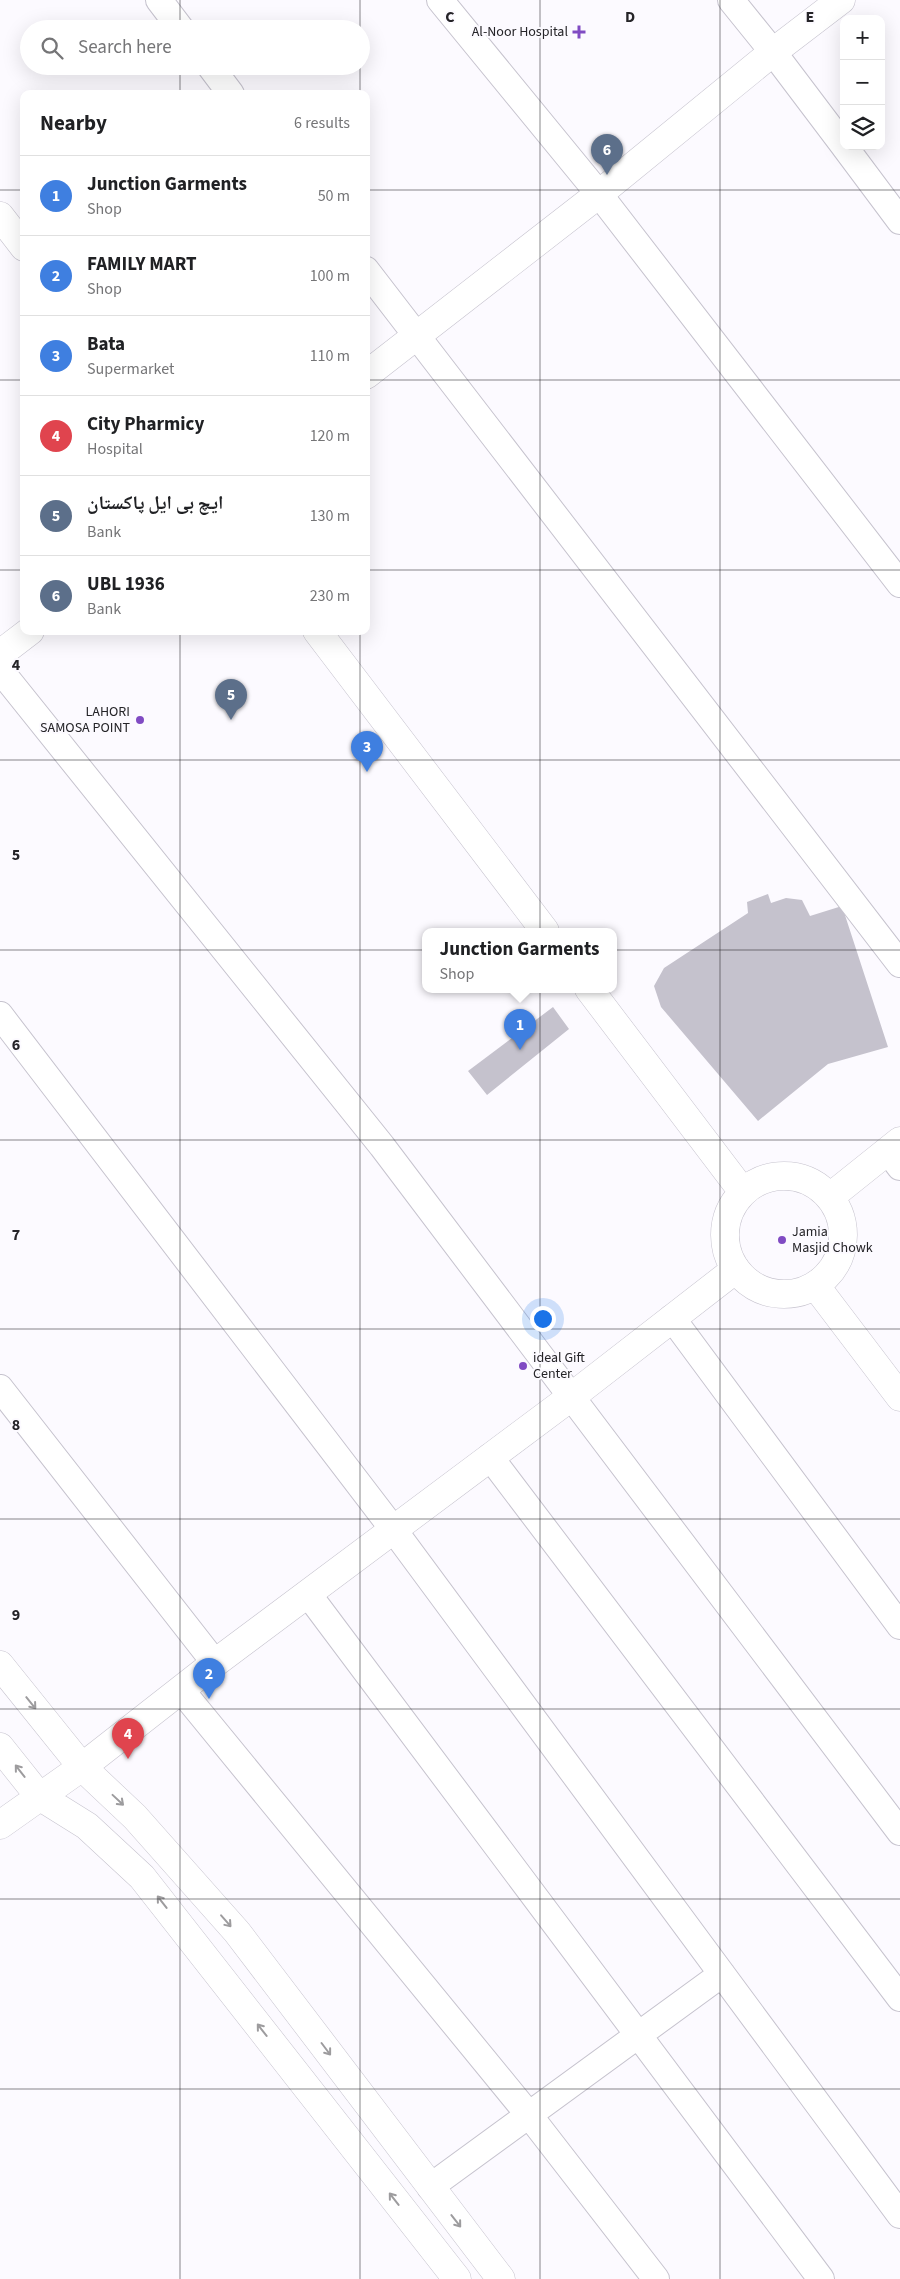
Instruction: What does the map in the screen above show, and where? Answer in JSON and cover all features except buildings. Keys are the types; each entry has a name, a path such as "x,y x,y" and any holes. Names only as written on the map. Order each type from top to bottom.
{"street":[{"path":"159,0 174,20"},
{"path":"440,0 599,194 897,575"},
{"path":"731,0 840,141"},
{"path":"370,372 599,194 773,52 841,0"},
{"path":"217,75 228,90"},
{"path":"847,150 900,220"},
{"path":"0,216 20,242"},
{"path":"370,275 900,964"},
{"path":"0,654 25,635"},
{"path":"320,635 543,928"},
{"path":"0,670 382,1146 900,1832"},
{"path":"592,993 743,1192"},
{"path":"0,1015 392,1529 900,2216"},
{"path":"830,1197 896,1153"},
{"path":"777,1176 796,1177 814,1184 830,1197 840,1214 844,1234 840,1254 830,1272 816,1285 796,1293 776,1294 758,1288 742,1278 731,1262 725,1244 725,1225 731,1207 743,1192 759,1181 777,1176"},
{"path":"0,1824 82,1767 215,1663 571,1397 736,1269"},
{"path":"816,1285 900,1397"},
{"path":"672,1318 900,1626"},
{"path":"0,1388 215,1663"},
{"path":"490,1457 900,1998"},
{"path":"308,1594 821,2279"},
{"path":"0,1665 82,1767 135,1817 237,1932 501,2279"},
{"path":"181,1690 529,2115 656,2279"},
{"path":"0,1747 39,1796 87,1826 142,1877 457,2279"},
{"path":"430,2187 722,1974"}],"place":[{"name":"Al-Noor Hospital","path":"579,32"},
{"name":"UBL 1936","path":"607,175"},
{"name":"LAHORI SAMOSA POINT","path":"140,720"},
{"name":"ایچ بی ایل پاکستان","path":"231,720"},
{"name":"Bata","path":"367,772"},
{"name":"Junction Garments","path":"520,1050"},
{"name":"Jamia Masjid Chowk","path":"782,1240"},
{"name":"ideal Gift Center","path":"523,1366"},
{"name":"FAMILY MART","path":"209,1699"},
{"name":"City Pharmicy","path":"128,1759"}]}
